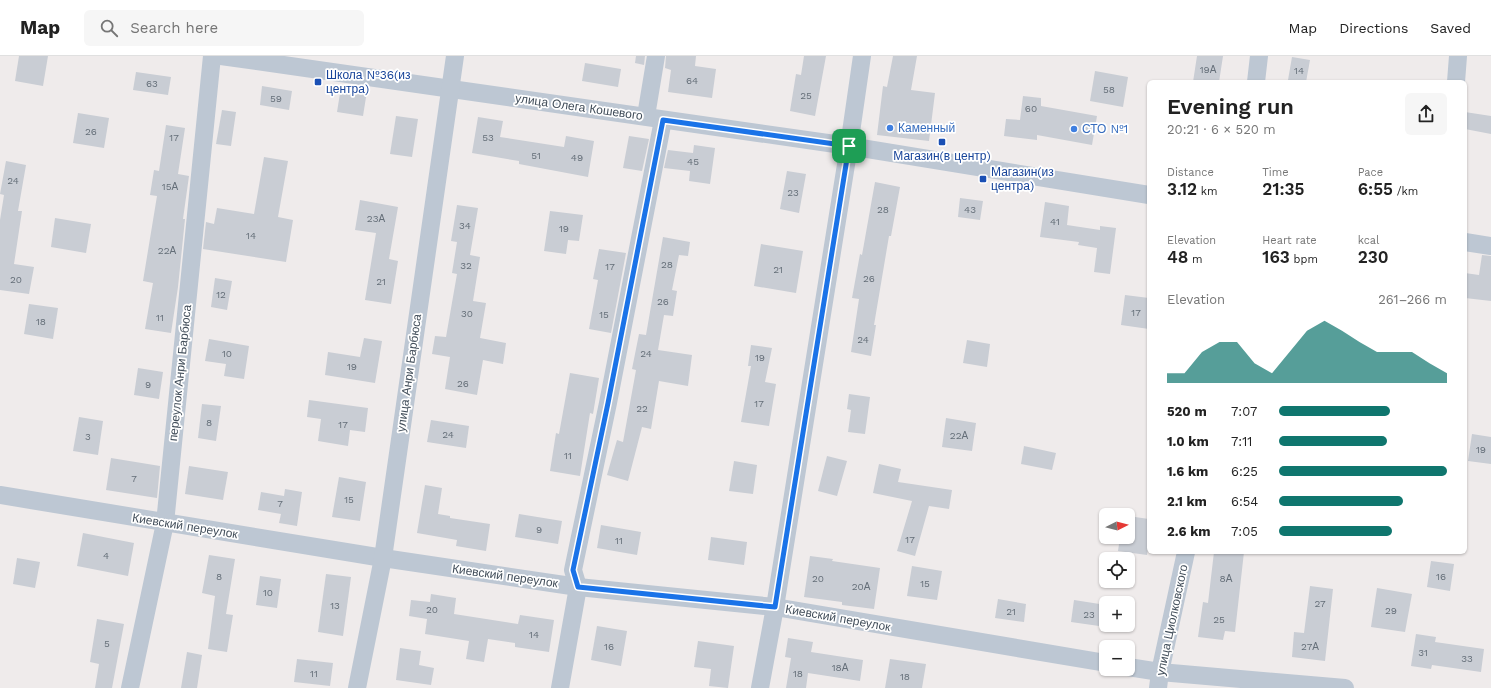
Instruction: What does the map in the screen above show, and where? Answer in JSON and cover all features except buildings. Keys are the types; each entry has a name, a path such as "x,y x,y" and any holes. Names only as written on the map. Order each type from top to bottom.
{"street":[{"name":"переулок Анри Барбюса","path":"130,688 165,523 212,56"},
{"name":"улица Олега Кошевого","path":"221,56 849,146 1147,195"},
{"name":"улица Анри Барбюса","path":"357,688 383,558 455,56"},
{"path":"646,116 656,56"},
{"path":"760,688 775,607 862,56"},
{"path":"1256,80 1259,56"},
{"path":"1456,80 1458,56"},
{"path":"560,688 578,587 573,570 608,403 663,120"},
{"path":"1467,242 1491,246"},
{"name":"Киевский переулок","path":"0,495 383,558 578,587 775,607 1099,662"},
{"name":"улица Циолковского","path":"1159,680 1186,554"},
{"path":"1135,669 1159,680 1345,688"}],"place":[{"name":"Школа №36(из центра)","path":"318,82"},
{"name":"Каменный","path":"890,128"},
{"name":"СТО №1","path":"1074,129"},
{"name":"Магазин(в центр)","path":"942,142"},
{"name":"Магазин(из центра)","path":"983,179"}],"route":[{"path":"663,120 849,146 775,607 578,587 573,570 608,403 663,120"}]}
